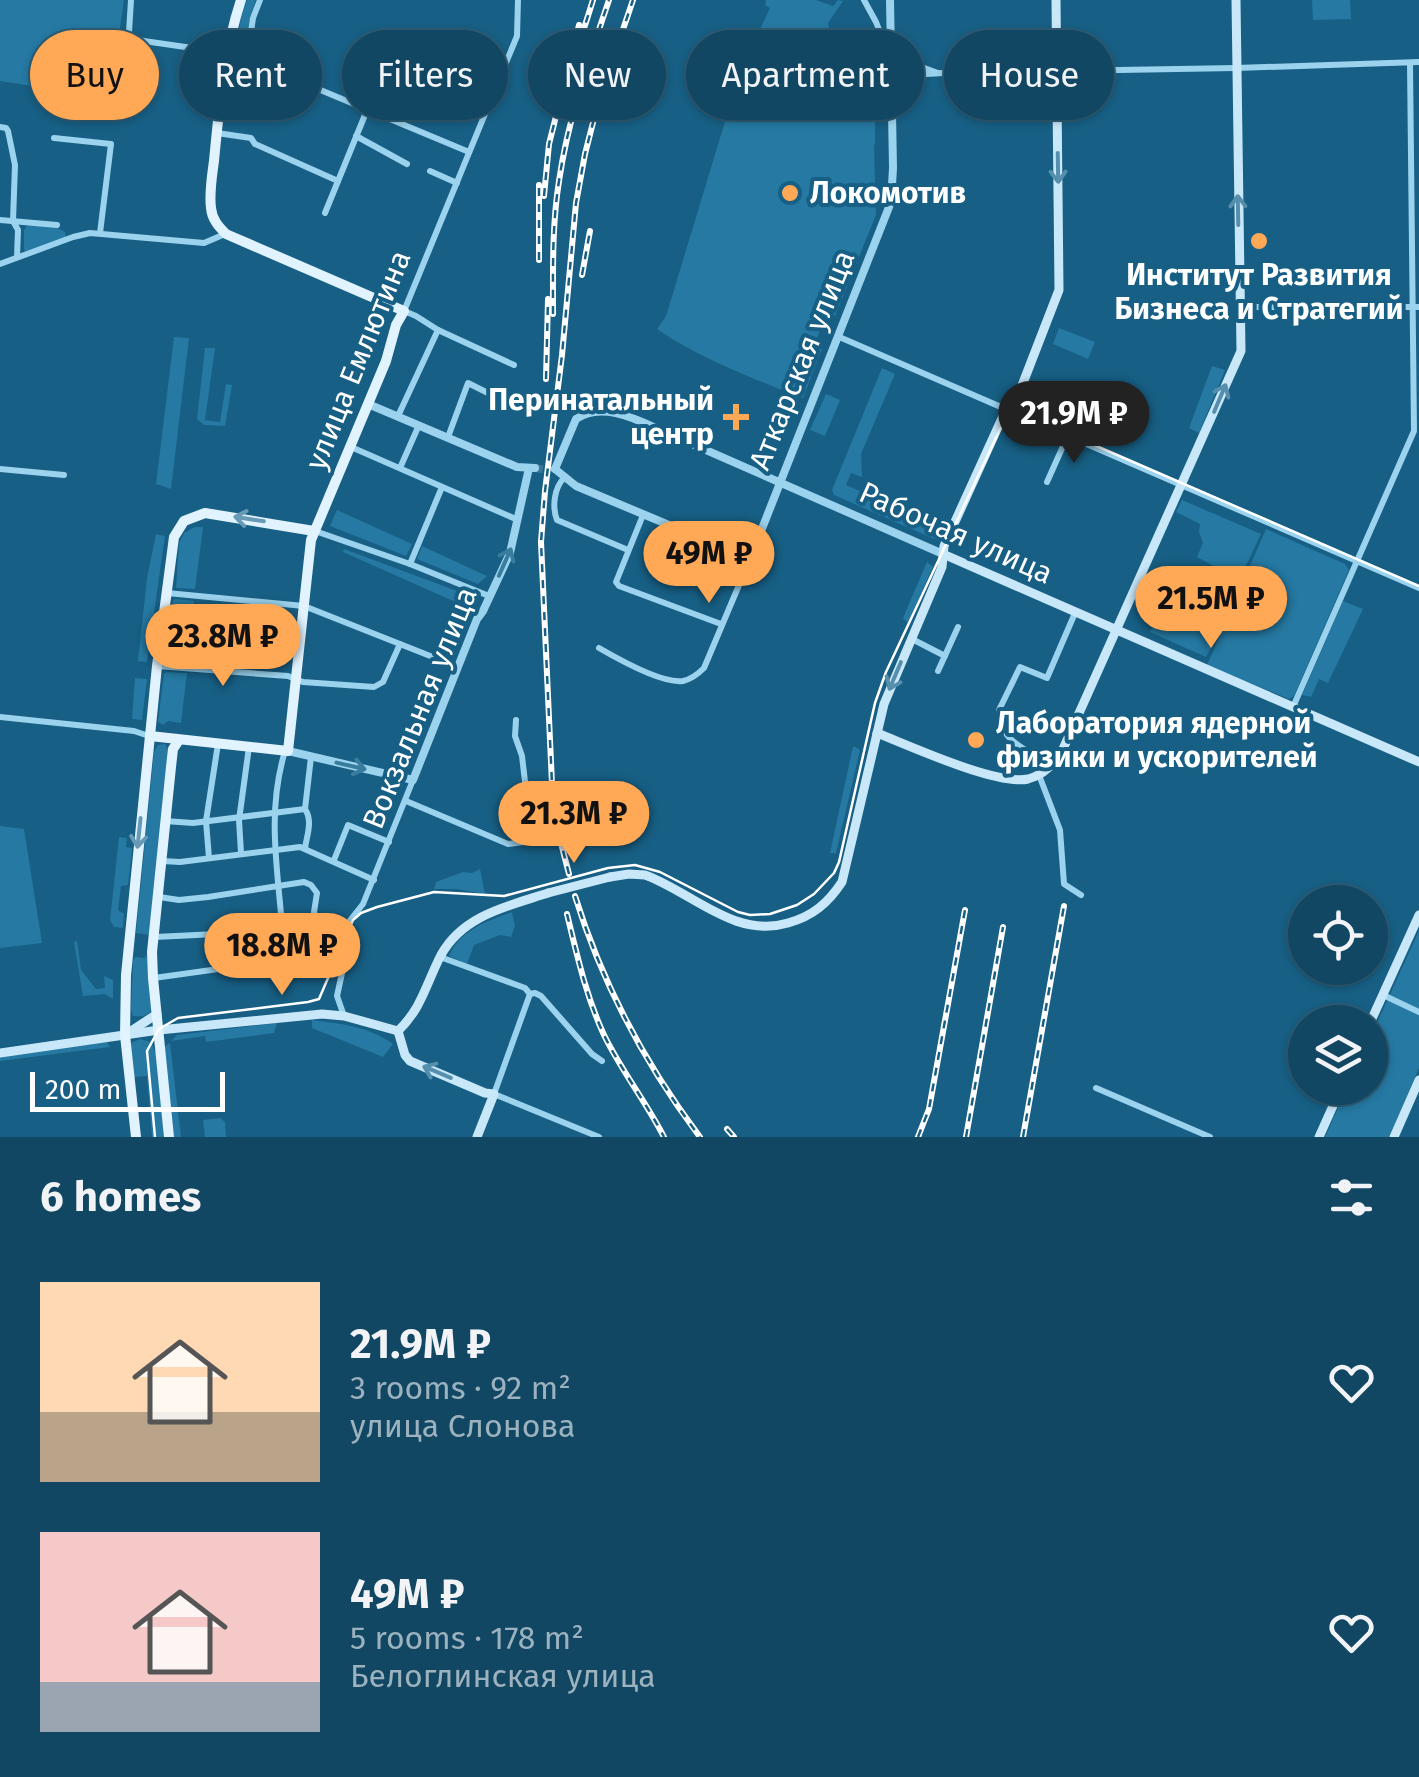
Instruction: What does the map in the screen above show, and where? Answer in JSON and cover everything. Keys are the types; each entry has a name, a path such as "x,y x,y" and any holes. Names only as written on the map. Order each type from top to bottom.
{"main road":[{"path":"234,30 241,0"},
{"path":"1056,0 1056,30"},
{"path":"876,734 988,774 1018,780 1040,774 1063,748 1241,350 1236,0"},
{"path":"219,120 211,212 219,227 226,234 404,311"},
{"path":"398,1031 420,1004 440,957 469,924 548,893 610,877 644,875 735,922 766,927 794,922 831,898 847,865 884,704 942,567 944,546 1003,416 1010,410 1059,290 1057,120"},
{"name":"улица Емлютина","path":"286,751 314,531 404,311"},
{"path":"136,1137 126,1035 128,950 174,537 184,520 205,513 314,531"},
{"name":"Рабочая улица","path":"943,554 1419,762"},
{"path":"150,736 286,751"},
{"path":"169,1137 153,978 153,936 173,749 179,740"},
{"path":"1378,1005 1419,915"},
{"path":"126,1035 157,1014"},
{"path":"0,1053 159,1030 304,1015 344,1016 398,1031"},
{"path":"398,1031 404,1055 410,1061 494,1094 477,1137"},
{"path":"1394,1137 1419,1080"},
{"path":"1319,1137 1333,1105"}],"street":[{"path":"131,0 130,38 179,46"},
{"path":"251,30 260,0"},
{"name":"улица Емлютина","path":"404,311 517,36 518,0"},
{"path":"864,0 879,30"},
{"name":"Аткарская улица","path":"890,0 891,30"},
{"path":"1114,69 1414,62 1414,431 1293,707"},
{"path":"924,67 939,73"},
{"path":"924,74 944,73"},
{"path":"325,213 363,120"},
{"path":"392,120 470,152"},
{"name":"Аткарская улица","path":"599,648 670,681 684,681 704,668 891,202 893,120"},
{"path":"3,127 15,164 13,221 18,230 17,258"},
{"path":"217,133 251,138 255,144 338,181"},
{"path":"356,136 407,164"},
{"path":"54,138 111,144 100,233"},
{"path":"430,171 457,183"},
{"path":"0,220 57,225"},
{"path":"0,264 73,237 100,233 204,243 226,234"},
{"path":"1240,307 1416,307"},
{"path":"404,311 514,365"},
{"path":"398,416 438,330"},
{"path":"837,336 1419,588"},
{"path":"368,404 448,438 468,383 500,399"},
{"name":"Рабочая улица","path":"564,478 552,470 576,419 582,414 611,411 943,554"},
{"path":"400,468 419,425"},
{"path":"1048,482 1068,435"},
{"name":"Вокзальная улица","path":"334,958 348,923 363,904 374,880 458,667 510,552 532,468 517,467 448,438"},
{"path":"350,446 518,520"},
{"path":"0,469 64,476"},
{"path":"628,550 557,520 554,508 559,483 564,478 750,560"},
{"path":"410,564 442,487"},
{"path":"643,515 616,582 721,624"},
{"path":"314,531 489,596"},
{"path":"166,593 304,606 458,667"},
{"path":"1075,613 1046,678 1020,667 1000,710 1008,736 1038,760 1060,830 1064,884 1081,895"},
{"path":"938,670 958,627"},
{"path":"912,639 945,656"},
{"path":"158,666 379,686 400,644"},
{"path":"0,717 150,736"},
{"path":"406,801 508,844 536,839 515,736 516,720"},
{"path":"209,858 206,821 218,744"},
{"path":"241,853 239,816 249,747"},
{"path":"286,751 413,780"},
{"name":"улица Емлютина","path":"282,925 274,813 286,751"},
{"path":"305,848 310,756"},
{"path":"165,821 193,823 305,809"},
{"path":"334,860 348,825 389,842"},
{"path":"161,861 305,848 374,880"},
{"path":"158,896 179,900 304,882 318,893 316,921"},
{"path":"153,936 185,937 316,921 348,923"},
{"path":"153,978 319,953 334,958 342,973 336,996 344,1016"},
{"path":"440,957 525,988 530,994"},
{"path":"530,994 541,996 602,1061"},
{"path":"530,994 494,1094 600,1137"},
{"path":"1383,995 1419,1012"},
{"path":"1096,1088 1210,1137"}],"shaded area":[{"path":"0,0 124,0 120,30 30,30 30,86 0,81"},
{"path":"247,0 256,0 249,30 239,30"},
{"name":"Локомотив","path":"766,0 816,0 833,6 838,0 843,1 828,23 830,30 760,30 770,8 765,5"},
{"path":"1312,0 1350,0 1351,19 1313,20"},
{"name":"Локомотив","path":"725,120 875,120 876,215 835,316 827,314 814,345 822,349 803,398 672,339 657,329 666,316"},
{"path":"28,225 56,227 66,237 26,251 24,230"},
{"path":"1059,328 1095,342 1088,359 1053,344"},
{"path":"174,337 189,338 171,489 156,484"},
{"path":"205,348 215,348 205,420 220,422 226,384 232,385 225,426 204,425 197,419"},
{"path":"1212,366 1225,370 1199,433 1189,428"},
{"path":"882,368 895,374 861,454 862,477 851,473 846,485 949,529 941,542 834,495 832,490"},
{"path":"826,394 840,400 825,436 810,430"},
{"path":"1182,500 1261,534 1236,587 1221,570 1197,557 1203,543 1200,524 1176,512"},
{"path":"337,510 412,544 406,556 330,526"},
{"path":"203,527 195,589 176,588 179,543 184,533"},
{"path":"1266,529 1345,564 1349,570 1294,696 1289,699 1207,665"},
{"path":"156,534 165,536 147,662 138,661"},
{"path":"422,546 487,576 478,584 417,559"},
{"path":"344,549 476,598 471,609 343,552"},
{"path":"927,562 933,567 908,622 903,619"},
{"path":"175,599 194,601 188,663 166,657"},
{"path":"1343,601 1363,609 1328,683 1319,679 1311,697 1302,695"},
{"path":"1156,620 1217,636 1206,657 1150,632"},
{"path":"167,672 187,673 181,723 168,721 163,725 158,722"},
{"path":"135,678 147,679 142,720 132,719"},
{"path":"165,744 169,751 150,935 136,933 154,752 158,745"},
{"path":"853,746 860,750 836,853 830,853"},
{"path":"0,826 24,829 42,943 0,948"},
{"path":"119,837 127,838 126,847 132,848 128,885 121,886 118,910 124,914 123,928 114,927 110,920"},
{"path":"480,869 485,894 434,889 436,882"},
{"path":"512,912 515,926 511,937 500,935 474,945 467,964 449,956 467,933"},
{"path":"1419,931 1419,1068 1389,1137 1325,1137 1339,1105 1388,1105 1385,1005"},
{"path":"77,941 81,970 96,989 105,988 104,976 113,980 113,999 105,994 83,996 74,942"},
{"path":"145,955 149,960 152,1008 145,1015 133,1016 133,961"},
{"path":"312,1020 364,1030 393,1044 383,1057 312,1028"},
{"path":"277,1023 274,1033 206,1042 205,1036 171,1041 177,1035"},
{"path":"140,1039 151,1042 156,1054 165,1137 152,1137 147,1076 134,1077 131,1043"},
{"path":"107,1042 110,1047 0,1061 0,1056"},
{"path":"170,1043 181,1137 174,1137 164,1047"},
{"path":"220,1118 225,1122 226,1137 205,1137 203,1120"}],"tunnel":[{"path":"535,468 549,470"}],"tram line":[{"path":"155,1137 147,1051 159,1029 178,1018 319,999 353,920 377,907 434,892 504,896 608,868 635,865 660,872 750,915 770,914 814,894 839,862 875,703 886,672 1003,423 1014,415 1025,415 1419,586"}],"railway":[{"path":"584,30 593,0"},
{"path":"553,314 554,231 563,158 609,0"},
{"path":"569,874 555,820 541,542 576,203 598,103 633,0"},
{"path":"544,196 549,144 579,25"},
{"path":"539,185 539,260"},
{"path":"582,275 590,231"},
{"path":"546,379 548,299"},
{"path":"575,896 598,960 627,1022 700,1137"},
{"path":"1023,1137 1064,906"},
{"path":"918,1137 929,1109 965,910"},
{"path":"567,914 587,990 604,1035 664,1137"},
{"path":"966,1137 1003,927"},
{"path":"727,1129 734,1137"}],"place":[{"name":"Локомотив","path":"790,193"},
{"name":"Институт Развития Бизнеса и Стратегий","path":"1259,241"},
{"name":"Перинатальный центр","path":"736,417"},
{"name":"Лаборатория ядерной физики и ускорителей","path":"976,740"}]}
